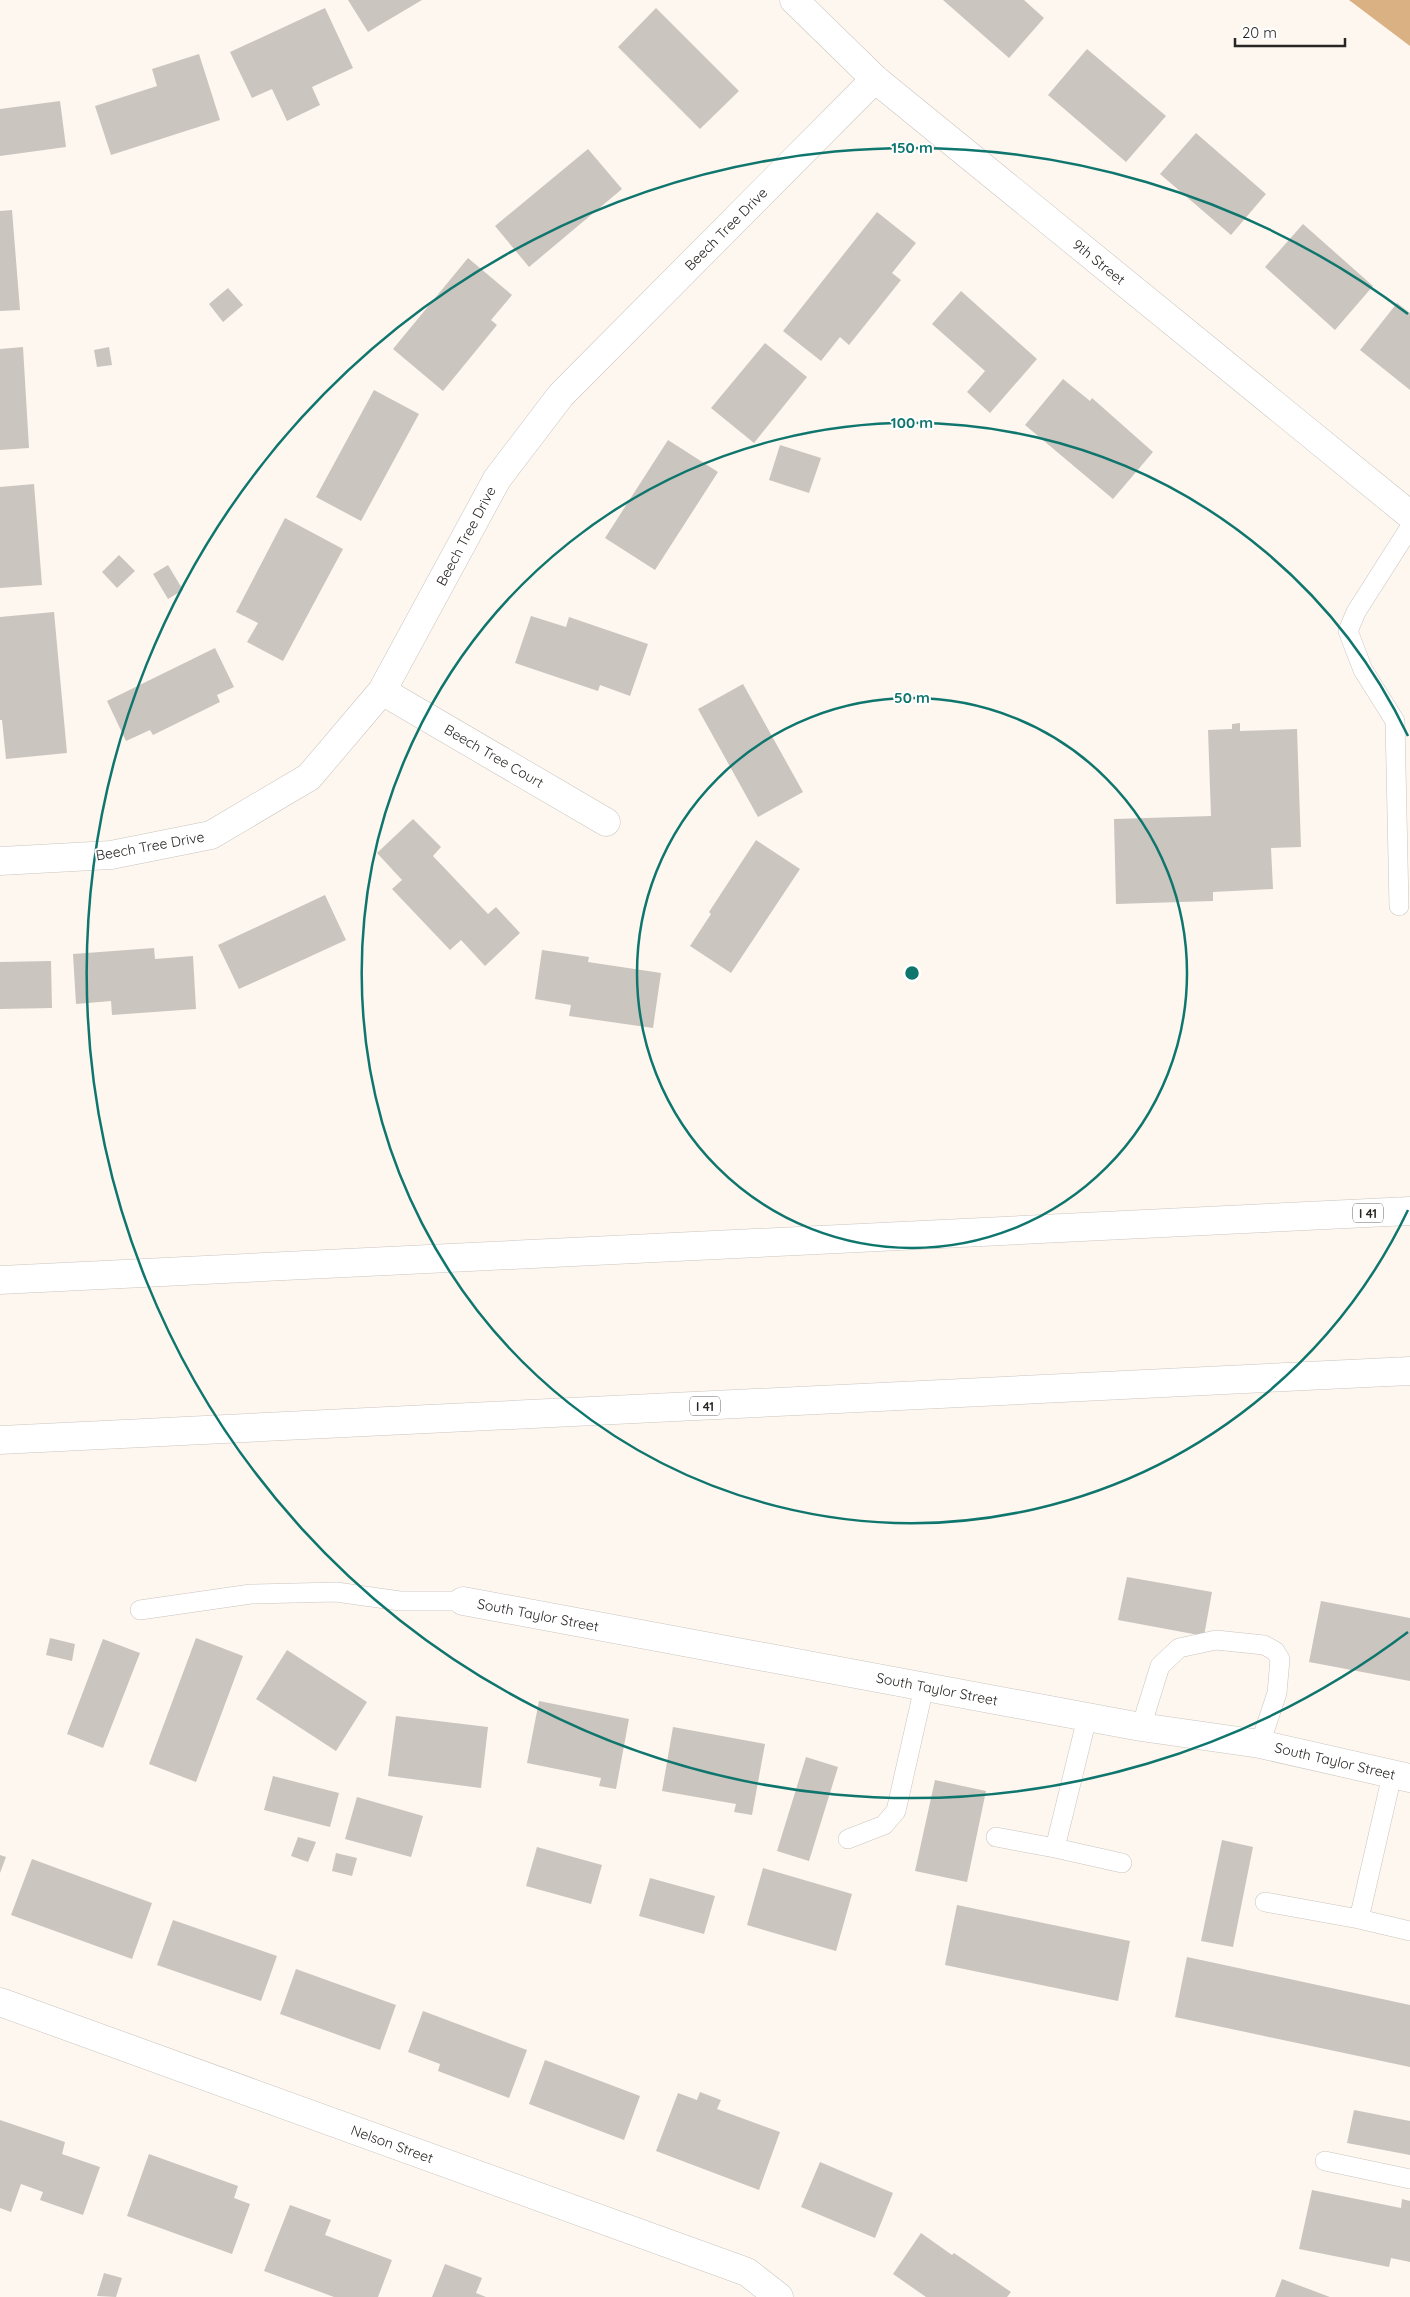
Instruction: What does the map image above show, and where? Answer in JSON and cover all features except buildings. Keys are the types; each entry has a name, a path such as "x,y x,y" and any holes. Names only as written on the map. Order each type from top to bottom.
{"main road":[{"name":"9th Street","path":"794,0 875,79 1410,515"},
{"name":"Beech Tree Drive","path":"0,861 111,855 211,834 309,777 382,690 497,479 560,395 875,79"},
{"name":"Beech Tree Court","path":"382,690 606,822"},
{"name":"I 41","path":"0,1280 1410,1211"},
{"name":"I 41","path":"0,1440 1410,1371"},
{"name":"South Taylor Street","path":"463,1601 1087,1718 1260,1744 1401,1776"},
{"name":"Nelson Street","path":"0,2002 747,2272 779,2297"}],"lane":[{"path":"1399,906 1395,721 1363,670 1348,632 1356,612 1410,527"},
{"path":"140,1610 251,1594 336,1592 400,1601 463,1601"},
{"path":"1141,1727 1160,1666 1179,1648 1216,1640 1264,1645 1275,1652 1280,1659 1277,1693 1260,1744"},
{"path":"848,1839 884,1825 896,1812 924,1687"},
{"path":"1055,1848 1087,1718"},
{"path":"1359,1919 1401,1776"},
{"path":"996,1837 1122,1863"},
{"path":"1265,1902 1359,1919 1410,1931"},
{"path":"1326,2161 1410,2179"}],"shaded area":[{"path":"1349,0 1410,0 1410,46"}]}
